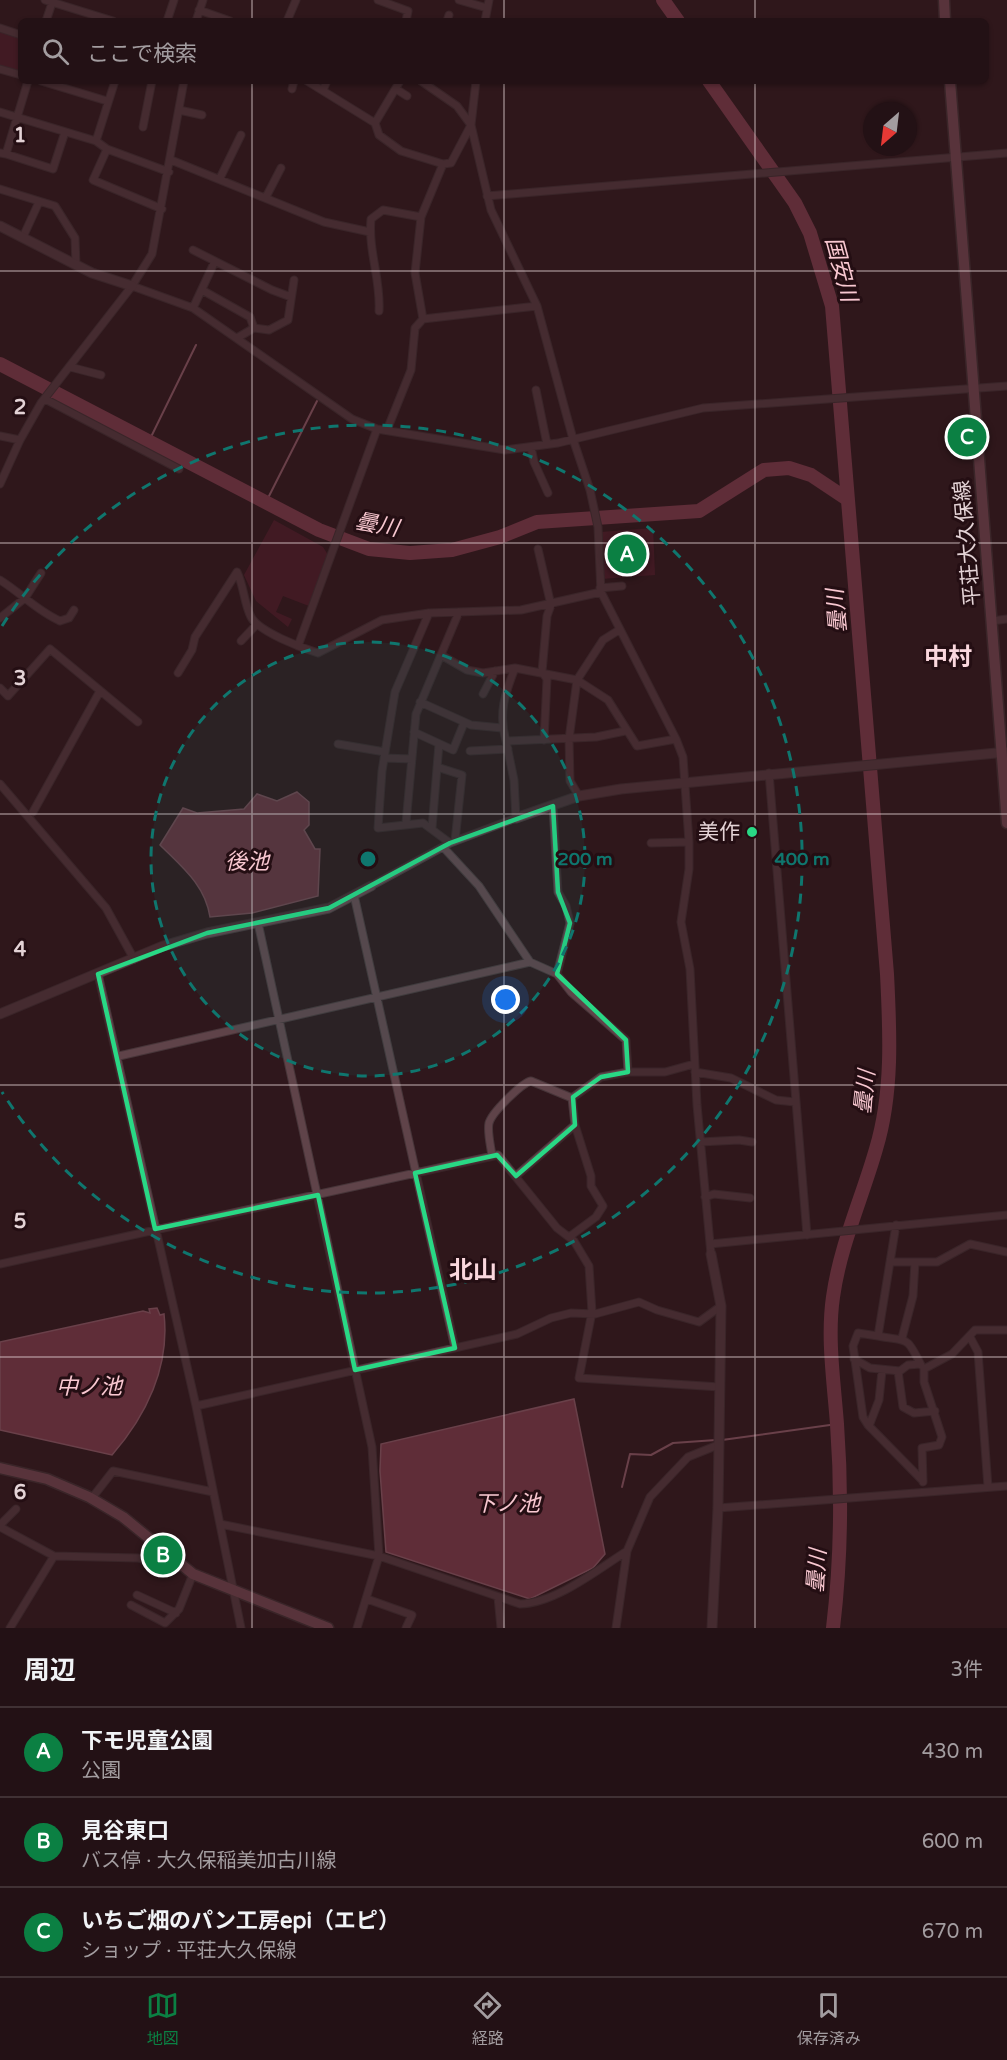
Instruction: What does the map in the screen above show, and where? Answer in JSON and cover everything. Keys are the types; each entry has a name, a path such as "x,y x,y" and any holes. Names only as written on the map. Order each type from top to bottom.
{"main road":[{"path":"944,0 945,18"},
{"name":"平荘大久保線","path":"950,84 1004,752 1007,823"},
{"path":"0,1468 47,1479 92,1498 123,1517 188,1571 232,1591 328,1628"}],"street":[{"path":"168,18 174,0"},
{"path":"197,18 201,0"},
{"path":"288,18 296,0"},
{"path":"378,0 408,11 407,18"},
{"path":"459,0 487,8"},
{"path":"485,18 489,0"},
{"path":"47,18 50,1 103,18"},
{"path":"199,10 222,18"},
{"path":"0,28 18,34"},
{"path":"0,69 18,74"},
{"path":"27,84 3,154 53,169 65,132"},
{"path":"51,84 107,101"},
{"path":"96,141 114,84"},
{"path":"141,121 151,84"},
{"path":"0,484 20,440 46,398 132,286 152,254 184,84"},
{"path":"312,84 375,123 379,135 401,151 443,164 451,163 471,125"},
{"path":"323,90 326,84"},
{"path":"375,123 398,84"},
{"path":"425,84 458,106 471,125"},
{"path":"476,84 471,125 487,196 491,210 537,306 596,514 601,590 618,630 676,739 683,757 689,869 681,921 691,980 700,1142 710,1249 721,1306 718,1508 712,1628"},
{"path":"396,89 407,96"},
{"path":"179,111 202,115"},
{"path":"0,112 96,141 107,149 169,172"},
{"path":"220,178 241,141"},
{"path":"107,149 93,180 162,209"},
{"path":"487,196 1007,153"},
{"path":"171,160 324,222 370,232"},
{"path":"423,319 415,273 421,217 443,164"},
{"path":"266,197 281,168"},
{"path":"0,189 55,206 75,238 76,265"},
{"path":"22,237 39,202"},
{"path":"379,311 370,232 371,219 383,210 421,217"},
{"path":"0,226 92,273 193,308 352,419 377,429 505,450 573,439 703,408 1007,386"},
{"path":"193,250 291,297"},
{"path":"193,308 215,261"},
{"path":"237,338 254,328 269,330 288,320 294,280"},
{"path":"202,290 250,317 254,328"},
{"path":"387,430 411,370 415,328 423,319 537,306"},
{"path":"70,367 101,375"},
{"path":"536,390 547,444"},
{"path":"46,398 179,469"},
{"path":"298,646 377,429"},
{"path":"0,436 20,440"},
{"path":"531,447 534,462 548,493"},
{"path":"538,549 551,605 547,616 542,672 547,679 544,740"},
{"path":"178,673 192,650 195,637 237,572 251,617 257,624 298,646 318,653 382,620 429,613 521,610 551,605 622,586"},
{"path":"0,618 25,598 41,573"},
{"path":"0,580 36,608 60,621 69,618 74,610"},
{"path":"406,823 416,714 459,612"},
{"path":"429,613 394,692 384,755 378,828 406,823 423,823 449,843 530,962 557,974 572,992 626,1040 628,1072"},
{"path":"992,621 1007,619"},
{"path":"241,641 257,624"},
{"path":"579,796 570,781 568,739 577,681 603,640 618,630"},
{"path":"0,688 8,696 50,649 138,722"},
{"path":"441,655 467,670 483,673 515,668 577,681 608,700 625,731 637,746 676,739"},
{"path":"515,668 503,698 502,728 516,794 516,819"},
{"path":"483,694 495,671"},
{"path":"33,812 100,691"},
{"path":"420,702 464,723 502,728"},
{"path":"414,732 453,750 464,723"},
{"path":"470,751 625,731"},
{"path":"338,744 412,759"},
{"path":"432,828 439,744"},
{"path":"0,1014 134,959 207,933 329,908 449,843 579,796 769,773 1004,752"},
{"path":"437,767 462,775 449,843"},
{"path":"769,773 807,1234"},
{"path":"0,784 106,908 134,959"},
{"path":"553,806 558,892 566,906 570,923 557,974"},
{"path":"651,843 689,842"},
{"path":"354,896 454,1348"},
{"path":"258,923 372,1447 379,1556 357,1628"},
{"path":"119,1056 530,962"},
{"path":"98,974 119,1056 155,1229 196,1406 241,1628"},
{"path":"572,1098 601,1077 628,1072 665,1072 695,1068 731,1078 776,1100 795,1102"},
{"path":"492,1156 489,1123 500,1106 525,1082 531,1081 572,1098"},
{"path":"569,1237 596,1217 603,1206 591,1186 591,1176 575,1125 572,1098"},
{"path":"516,1176 575,1125"},
{"path":"700,1142 740,1140 752,1142"},
{"path":"0,1264 498,1155 557,1228 569,1237 589,1266 592,1312 579,1378 720,1387"},
{"path":"705,1197 714,1194 750,1198"},
{"path":"710,1249 807,1234 1007,1215"},
{"path":"878,1336 896,1225"},
{"path":"890,1262 937,1262 970,1244 1007,1252"},
{"path":"902,1338 913,1296 915,1262"},
{"path":"196,1406 518,1334 551,1318 570,1313 592,1312 595,1314 639,1302 657,1310 699,1322 721,1306"},
{"path":"908,1365 922,1366 952,1354 975,1330 1007,1330"},
{"path":"922,1491 923,1481 922,1448 942,1442 935,1411 924,1382 922,1366 911,1346 902,1338 858,1333 853,1346 854,1359 860,1401 869,1426 923,1481"},
{"path":"970,1337 978,1352 988,1487"},
{"path":"854,1359 882,1371 904,1370 908,1365 911,1346"},
{"path":"869,1426 879,1400 882,1371"},
{"path":"898,1371 903,1407 914,1413 935,1411"},
{"path":"616,1628 627,1551 651,1497 688,1457 718,1440"},
{"path":"92,1498 113,1471 213,1492"},
{"path":"718,1508 825,1498 1007,1486"},
{"path":"16,1509 0,1526 54,1556 138,1558 188,1571 176,1613 165,1623 130,1605"},
{"path":"220,1524 379,1556 520,1604 532,1604 576,1584 627,1551"},
{"path":"10,1628 54,1556"},
{"path":"137,1595 176,1613"},
{"path":"498,1597 501,1628"},
{"path":"367,1599 412,1615 406,1628"}],"highlighted area":[{"path":"553,806 558,892 570,923 557,974 626,1040 628,1072 601,1077 573,1097 575,1125 516,1176 497,1155 415,1173 455,1348 355,1370 318,1195 155,1229 98,974 207,933 329,908 450,843"}],"shaded area":[{"path":"0,31 18,36 18,70 0,66"},
{"path":"274,520 323,547 328,555 309,606 283,596 276,612 292,619 288,627 256,601 244,575"},
{"path":"653,528 655,575 601,579 601,532"}],"water":[{"name":"後池","path":"297,792 309,802 309,825 304,830 315,849 320,849 318,896 252,913 210,917 198,886 160,845 183,808 197,813 244,809 257,794 277,801"},
{"name":"中ノ池","path":"157,1308 160,1315 164,1314 165,1334 159,1372 145,1407 112,1455 0,1430 0,1342 143,1311 150,1313 149,1309"},
{"name":"下ノ池","path":"574,1399 605,1554 593,1568 530,1599 386,1552 380,1471 381,1444"}],"waterway":[{"name":"国安川","path":"663,0 676,18"},
{"name":"曇川","path":"711,84 795,203 810,233 832,306 887,974 889,1062 885,1106 876,1149 836,1278 831,1313 840,1501 838,1577 833,1628"},
{"path":"149,441 196,345"},
{"name":"曇川","path":"0,364 319,530 369,549 410,553 452,550 500,537 537,522 699,511 764,470 789,468 811,475 847,499"},
{"path":"266,502 317,401"},
{"path":"722,1440 837,1424"},
{"path":"622,1487 630,1454 651,1455 673,1443 716,1440"}],"place":[{"name":"いちご畑のパン工房epi（エピ）","path":"967,437"},
{"name":"下モ児童公園","path":"627,554"},
{"name":"美作","path":"752,832"},
{"name":"見谷東口","path":"163,1555"}],"district":[{"name":"中村","path":"948,657"},
{"name":"北山","path":"473,1270"}]}
